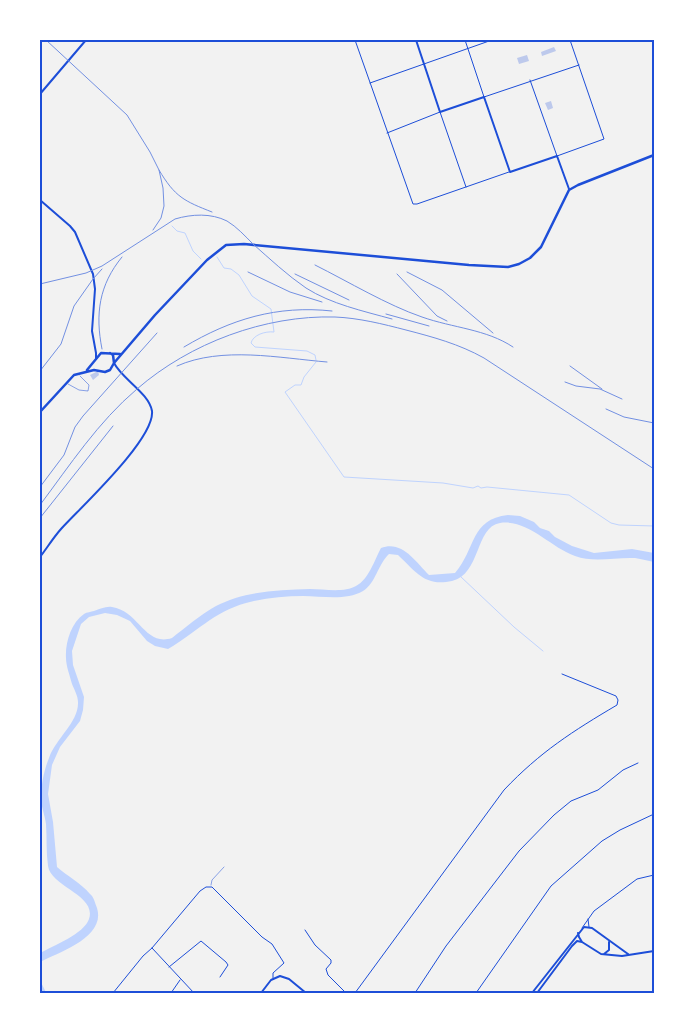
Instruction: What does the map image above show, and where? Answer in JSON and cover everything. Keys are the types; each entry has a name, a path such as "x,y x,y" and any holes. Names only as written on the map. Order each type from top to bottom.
{"main road":[{"path":"40,412 65,382 77,373 98,370 106,372 110,370 121,353 159,310 213,254 231,244 460,265 508,267 530,258 541,247 569,190 578,184 654,155"},
{"path":"84,371 91,367 99,354 104,352 121,353"},
{"path":"110,353 114,357 114,363"},
{"path":"96,359 95,366 98,370"}],"street":[{"path":"40,94 86,40"},
{"path":"355,40 412,204 417,204 604,139 570,40"},
{"path":"416,40 466,187"},
{"path":"465,40 510,172"},
{"path":"369,83 492,40"},
{"path":"386,133 530,80 578,65"},
{"path":"530,80 569,190"},
{"path":"40,200 75,232 94,281 92,331 96,359"},
{"path":"95,346 98,350 104,352"},
{"path":"40,557 60,530 128,457 150,422 152,411 149,405 134,385 117,370 114,363"},
{"path":"110,370 117,370"},
{"path":"355,993 511,783 524,769 568,734 617,705 618,700 616,696 562,674"},
{"path":"415,993 446,946 519,851 554,815 571,801 598,790 623,770 638,763"},
{"path":"476,993 551,886 602,841 641,819 654,814"},
{"path":"532,993 594,910 636,879 654,875"},
{"path":"113,993 200,891 206,887 212,887 262,938 272,944 281,956 284,963 273,974 273,978 261,993"},
{"path":"588,918 589,927"},
{"path":"582,928 589,927 628,954"},
{"path":"305,930 315,945 331,960 326,969 328,976 346,993"},
{"path":"579,931 579,937 582,942 601,954 622,956 654,951"},
{"path":"601,954 609,950 610,945 607,940"},
{"path":"169,967 201,941 226,962 227,968 220,977"},
{"path":"537,993 572,946 577,942 582,942"},
{"path":"152,948 194,993"},
{"path":"273,978 284,976 306,993"},
{"path":"170,993 181,979"}],"lane":[{"path":"65,382 79,390 88,391 90,386 77,373"},
{"path":"212,887 212,880 224,867"}],"water":[{"path":"508,515 520,516 534,522 540,528 549,531 555,537 572,546 594,553 632,549 654,553 654,562 635,558 582,558 566,552 520,525 500,523 492,526 486,533 468,570 461,577 452,581 435,582 428,580 416,572 398,555 389,554 371,583 363,591 342,597 281,597 246,603 214,617 168,649 155,646 147,641 130,621 117,615 105,613 89,617 81,624 72,651 73,665 84,697 83,710 80,721 60,747 52,765 48,794 53,822 57,867 91,895 97,908 98,918 95,927 79,942 40,962 40,953 81,930 89,919 90,911 80,897 57,880 51,873 48,866 46,824 41,798 43,778 49,758 75,716 77,709 78,700 67,668 66,652 72,628 79,618 86,613 105,607 112,607 129,615 155,638 172,638 216,606 238,597 274,591 340,590 356,586 361,583 371,569 381,548 389,546 402,549 408,553 429,575 455,573 462,564 480,529 487,522"}],"building":[{"path":"554,47 556,51 542,56 541,52"},
{"path":"527,55 529,61 519,64 517,58"},
{"path":"551,101 553,108 548,110 545,103"},
{"path":"98,371 99,375 93,380 90,375"}],"waterway":[{"path":"172,226 177,231 185,233 193,251 201,259"},
{"path":"217,257 224,268 231,269 239,275 252,296 271,309 274,332 260,334 251,343 255,347 307,351 315,355 316,360"},
{"path":"316,362 304,377 301,385 295,385 285,392 344,477 443,483 473,488 478,486 481,488 569,495 611,523 654,526"},
{"path":"460,576 514,627 543,651"},
{"path":"40,985 44,993"}],"railway":[{"path":"46,40 127,115 150,152 159,170 164,206 161,218 153,230"},
{"path":"159,170 170,186 181,197 194,205 212,212"},
{"path":"40,284 86,273 102,266 175,219 195,215 208,216 221,218 231,223 285,272 316,294 392,319"},
{"path":"102,349 99,324 101,300 108,278 122,257"},
{"path":"315,265 409,312 434,321 492,336 513,347"},
{"path":"40,371 61,344 74,306 102,269"},
{"path":"248,272 290,292 322,302"},
{"path":"407,272 442,290 493,333"},
{"path":"295,274 349,300"},
{"path":"397,274 437,316 447,321"},
{"path":"184,347 219,329 255,316 292,310 332,311"},
{"path":"386,314 429,326"},
{"path":"40,505 85,444 110,415 137,389 158,373 204,345 230,335 282,321 309,318 335,317 371,322 426,335 465,349 484,358 654,469"},
{"path":"40,487 64,455 75,427 83,416 157,333"},
{"path":"177,366 213,356 232,355 270,356 327,362"},
{"path":"570,366 602,389"},
{"path":"565,382 576,386 600,389 622,399"},
{"path":"606,409 624,417 654,423"},
{"path":"40,518 113,426"}]}
